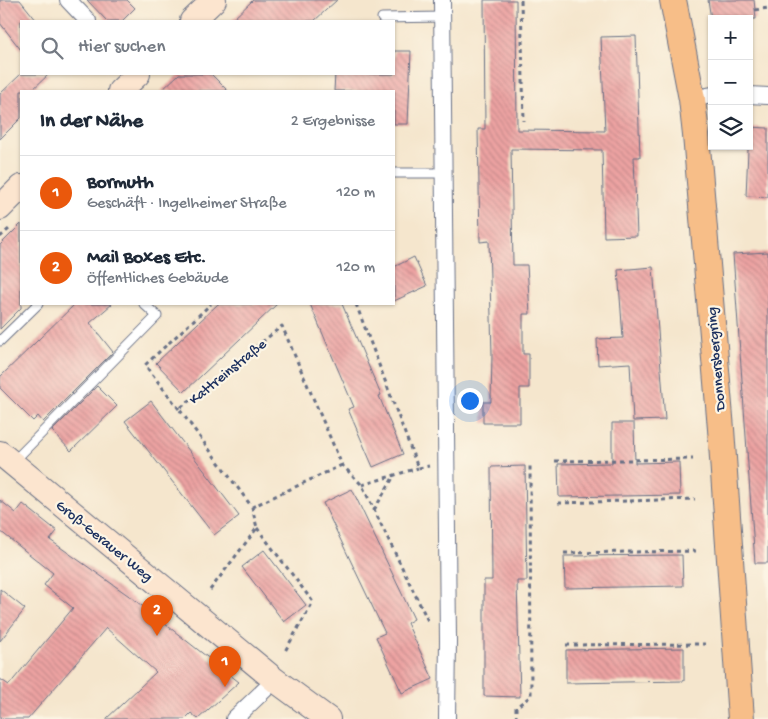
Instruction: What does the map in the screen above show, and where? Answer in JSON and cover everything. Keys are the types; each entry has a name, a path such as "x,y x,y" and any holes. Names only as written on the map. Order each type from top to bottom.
{"main road":[{"path":"193,20 214,0"},
{"name":"Donnersbergring","path":"673,0 702,97 696,135 721,429 740,719"},
{"path":"121,90 137,75"},
{"path":"0,208 20,188"},
{"name":"Groß-Gerauer Weg","path":"6,458 275,680 328,719"}],"street":[{"path":"68,0 87,20"},
{"path":"442,0 448,641 447,719"},
{"path":"753,95 768,96"},
{"path":"234,719 275,680"}],"lane":[{"path":"382,18 442,18"},
{"path":"395,173 444,173"},
{"path":"0,341 37,305"},
{"path":"6,458 157,316 145,305"}],"path":[{"path":"521,0 524,121"},
{"path":"755,10 768,8"},
{"path":"179,409 145,365 210,305"},
{"path":"356,305 418,468"},
{"name":"Kattreinstraße","path":"252,507 179,409 282,326 342,466 362,485 428,621 448,641"},
{"path":"555,461 693,459"},
{"path":"516,719 516,707 531,696 530,463"},
{"path":"362,485 418,468 446,464"},
{"path":"285,650 313,602 257,528 252,507 342,466"},
{"path":"374,510 394,475"},
{"path":"558,503 695,498"},
{"path":"210,590 257,528"},
{"path":"564,553 699,551"},
{"path":"566,645 705,644"}],"building":[{"path":"0,0 20,0 36,20 20,20 20,49 0,23"},
{"path":"87,0 127,0 135,8 123,20 106,20"},
{"path":"253,0 337,0 315,20 232,20"},
{"path":"484,0 516,0 517,130 605,131 601,37 636,36 640,157 634,157 637,236 604,237 602,150 511,149 513,265 527,265 530,314 523,314 523,354 529,354 529,388 520,388 520,423 483,423 483,402 491,402 492,355 489,241 480,242 478,129 485,129"},
{"path":"708,0 754,0 756,19 753,19 753,15 710,15"},
{"path":"395,51 411,51 408,124 395,124 395,90 334,90 335,75 395,75"},
{"path":"20,75 48,75 32,90 20,90 20,119 0,139 0,94"},
{"path":"178,75 212,75 227,90 162,90"},
{"path":"753,127 768,128 768,197 746,196 748,150 753,150"},
{"path":"20,225 21,308 0,329 0,245"},
{"path":"768,252 768,563 755,563 733,254"},
{"path":"414,257 427,286 395,301 395,266"},
{"path":"653,267 665,420 633,421 630,363 598,365 597,339 623,338 618,270"},
{"path":"74,305 111,305 90,323 113,352 43,422 38,416 33,421 0,388 0,377"},
{"path":"217,305 276,305 184,392 156,363"},
{"path":"310,305 342,305 381,395 379,396 403,454 373,467 348,409 354,407"},
{"path":"97,386 117,406 71,451 52,431"},
{"path":"151,401 239,516 214,535 125,421"},
{"path":"612,423 634,423 635,463 679,462 680,495 559,497 558,464 612,463"},
{"path":"525,466 527,581 517,581 520,697 484,696 484,580 492,580 491,467"},
{"path":"352,489 414,619 407,623 433,679 402,693 376,637 385,633 323,503"},
{"path":"0,500 16,513 23,504 57,531 50,540 132,598 239,682 198,719 191,713 185,719 106,719 156,672 106,628 28,719 0,719 0,679 9,685 73,608 44,585 53,573 0,531"},
{"path":"264,550 306,605 284,622 242,567"},
{"path":"682,555 683,586 565,588 564,556"},
{"path":"0,589 25,609 0,641"},
{"path":"684,648 684,681 566,683 566,650"}],"place":[{"name":"Mail Boxes Etc.","path":"157,636"},
{"name":"Bormuth","path":"225,687"}]}
